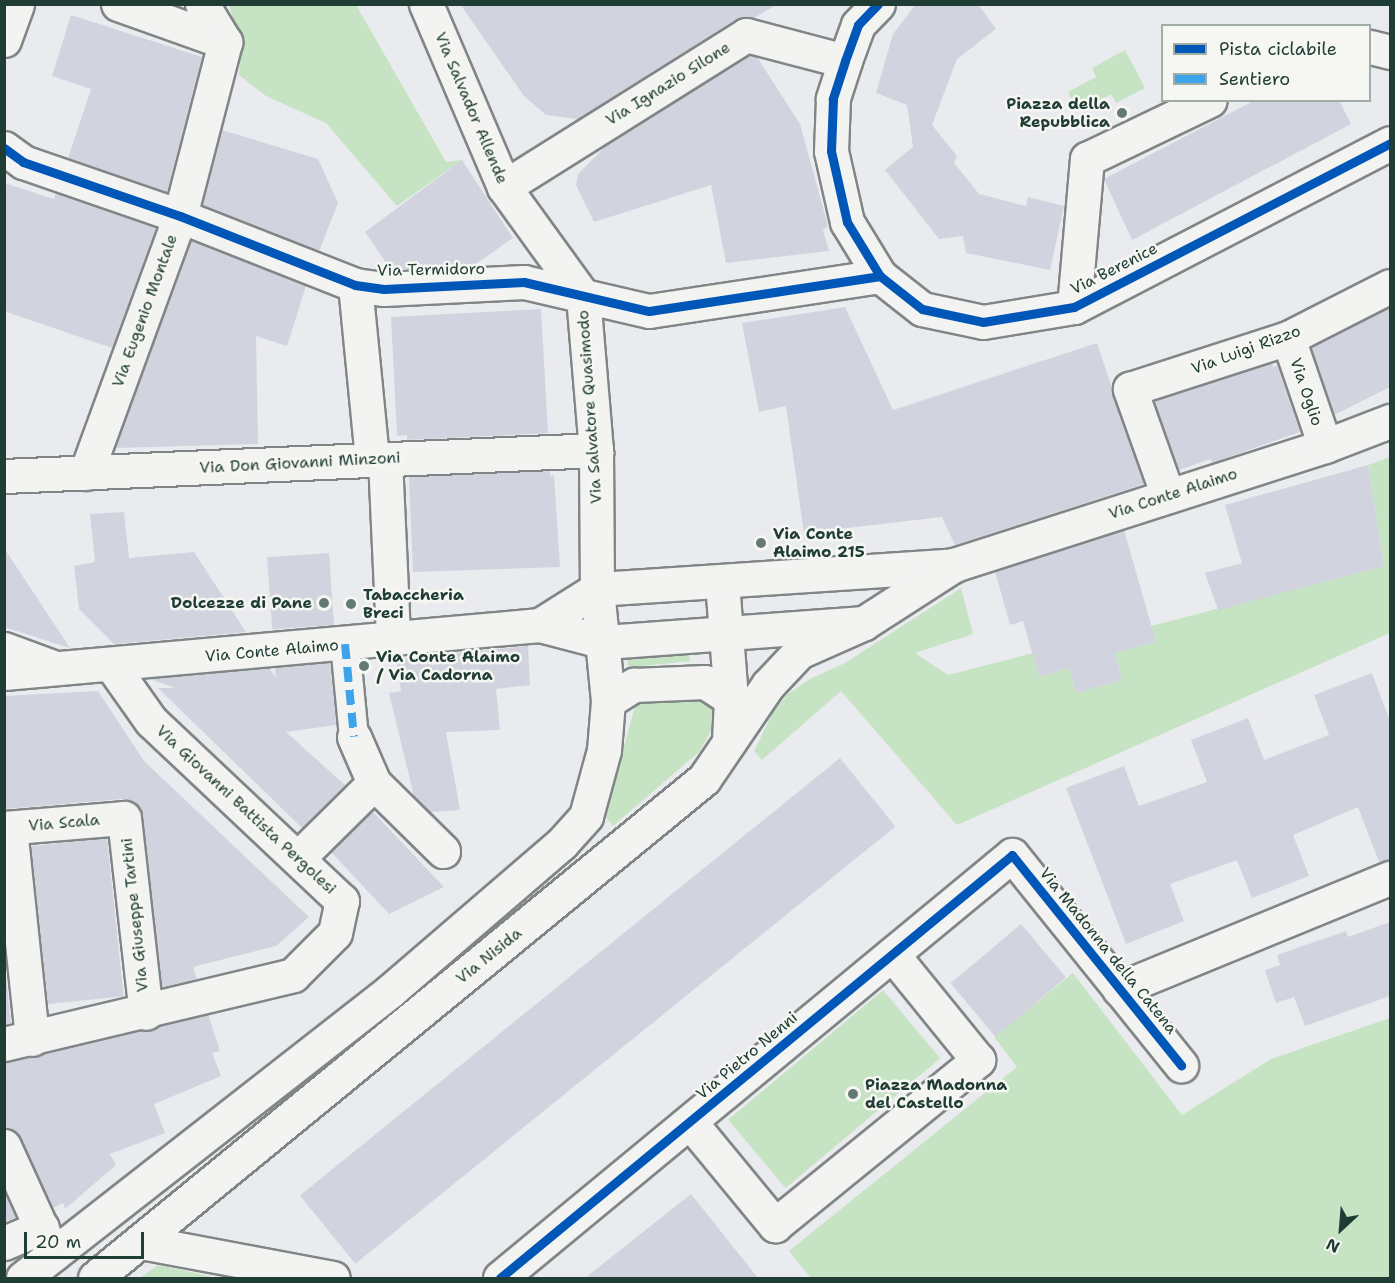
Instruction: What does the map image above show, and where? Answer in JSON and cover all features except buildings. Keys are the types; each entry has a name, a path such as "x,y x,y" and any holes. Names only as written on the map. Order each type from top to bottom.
{"street":[{"path":"118,4 165,12 225,42"},
{"path":"202,4 225,42"},
{"name":"Via Salvador Allende","path":"426,4 504,187 583,296"},
{"name":"Via Berenice","path":"878,4 858,25 845,61 833,99 831,151 847,222 879,276 922,309 983,322 1074,307 1390,143"},
{"name":"Via Ignazio Silone","path":"504,187 746,35 845,61"},
{"name":"Via Eugenio Montale","path":"86,473 180,216 225,42"},
{"path":"1371,47 1390,51"},
{"path":"1074,307 1088,159 1206,102"},
{"name":"Via Termidoro","path":"4,148 23,162 180,216 355,285 384,289 524,282 650,311 879,276"},
{"path":"355,285 378,459 393,638"},
{"name":"Via Luigi Rizzo","path":"1168,496 1130,389 1288,338 1390,286"},
{"name":"Via Salvatore Quasimodo","path":"583,296 596,450 597,589 605,642"},
{"name":"Via Oglio","path":"1288,338 1324,446"},
{"name":"Via Conte Alaimo","path":"954,565 1324,446 1390,421"},
{"name":"Via Don Giovanni Minzoni","path":"4,476 596,450"},
{"path":"540,625 597,589 954,565"},
{"name":"Via Nisida","path":"95,1278 704,779 768,685 799,652 864,623 954,565"},
{"path":"722,582 731,699 729,744"},
{"path":"540,625 605,642 864,623"},
{"name":"Via Conte Alaimo","path":"4,673 53,667 112,666 540,625"},
{"path":"23,1278 48,1241 390,991 562,843 586,816 604,750 608,701 605,642"},
{"path":"345,644 354,737 374,783 443,851"},
{"path":"4,649 53,667"},
{"name":"Via Giovanni Battista Pergolesi","path":"18,1041 146,1013 293,975 335,933 342,901 151,721 112,666"},
{"path":"608,701 634,685 705,682 731,699"},
{"path":"298,858 374,783"},
{"name":"Via Scala","path":"7,828 124,818"},
{"name":"Via Giuseppe Tartini","path":"124,818 146,1013"},
{"path":"7,828 18,1041"},
{"name":"Via Pietro Nenni","path":"500,1278 1012,855"},
{"name":"Via Madonna della Catena","path":"1012,855 1181,1065"},
{"path":"1119,989 1390,878"},
{"path":"690,1122 775,1225 978,1060 892,954"},
{"path":"4,1146 48,1241"},
{"path":"4,1243 48,1241"},
{"path":"141,1242 333,1278"}],"green space":[{"path":"229,5 356,5 446,162 462,160 397,206 326,123 266,96 239,75 241,47"},
{"path":"1125,50 1145,88 1116,103 1111,94 1078,112 1068,92 1096,77 1092,68"},
{"path":"1390,457 1390,633 957,825 841,691 762,760 754,751 774,710 788,694 810,679 845,663 961,588 973,634 915,653 948,675 1033,653 1039,677 1069,668 1076,693 1122,680 1115,653 1156,642 1151,626 1384,566 1368,465"},
{"path":"689,652 690,661 628,667 627,658"},
{"path":"704,699 716,708 712,729 699,752 613,826 605,816 636,703"},
{"path":"1073,973 1182,1115 1271,1059 1390,1018 1390,1278 811,1278 789,1251 1017,1067 994,1037"},
{"path":"883,990 940,1058 785,1188 728,1120"},
{"path":"158,1265 217,1278 140,1278"}],"marked path":[{"path":"345,644 354,737"}],"cycle path":[{"path":"878,4 858,25 845,61 833,99 831,151 847,222 880,276 922,309 983,322 1074,307 1390,143"},
{"path":"4,148 23,162 180,216 355,285 384,289 524,282 649,311 880,276"},
{"path":"500,1278 1012,855 1181,1065"}],"place":[{"name":"Piazza della Repubblica","path":"1122,113"},
{"name":"Via Conte Alaimo 215","path":"761,543"},
{"name":"Dolcezze di Pane","path":"324,603"},
{"name":"Tabaccheria Breci","path":"351,604"},
{"name":"Via Conte Alaimo / Via Cadorna","path":"364,666"},
{"name":"Piazza Madonna del Castello","path":"853,1094"}]}
